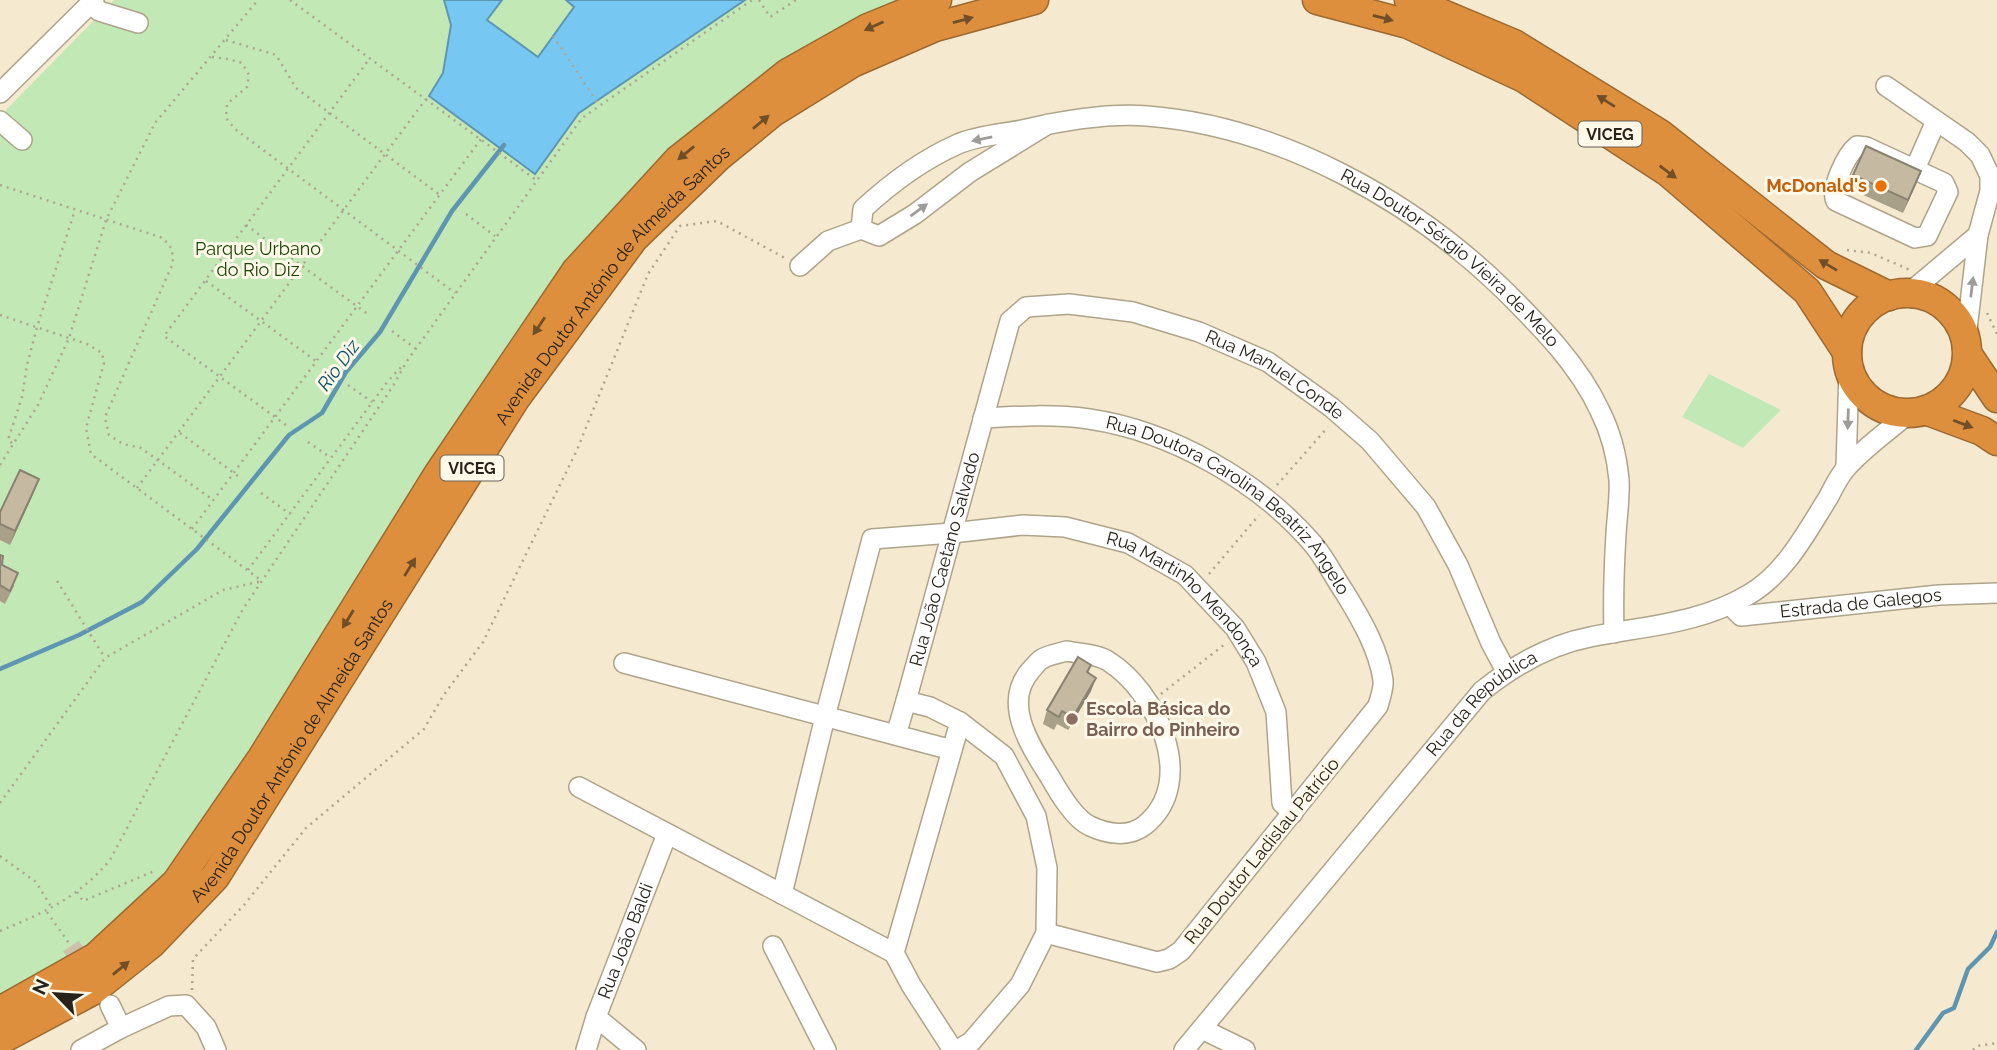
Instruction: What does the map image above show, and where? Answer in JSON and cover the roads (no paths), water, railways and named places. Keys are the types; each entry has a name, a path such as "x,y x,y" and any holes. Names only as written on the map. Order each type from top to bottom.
{"highway":[{"name":"Avenida Doutor António de Almeida Santos","path":"0,1011 96,957 176,883 262,758 439,473 576,271 678,160 788,73 868,28 937,0"},
{"name":"Avenida Doutor António de Almeida Santos","path":"0,1040 92,991 151,944 215,877 515,399 634,238 718,158 774,112 852,63 935,27 1034,0"},
{"name":"VICEG","path":"1317,0 1408,24 1524,78 1657,164 1807,291 1848,361 1858,389 1871,402 1889,411 1918,412 1982,431 1997,441"},
{"name":"VICEG","path":"1409,0 1514,44 1660,134 1826,265 1899,294 1929,297 1947,307 1960,323 1967,347 1997,398"},
{"path":"1848,361 1850,334 1859,317 1872,304 1899,294"},
{"path":"1918,412 1944,402 1956,389 1965,373 1967,347"}],"street":[{"path":"0,93 92,2 99,11 138,23"},
{"path":"1886,86 1967,142 1980,155 1990,176 1990,191 1978,235 1967,347"},
{"name":"Rua Doutor Sérgio Vieira de Melo","path":"861,229 863,209 891,182 959,144 1048,124 1095,117 1144,116 1227,129 1326,166 1408,213 1488,275 1526,312 1584,382 1601,412 1612,444 1619,479 1613,590 1614,633"},
{"path":"0,121 22,140"},
{"path":"1914,169 1936,121"},
{"path":"800,266 828,241 861,229 879,236 915,214 970,172 1048,124"},
{"path":"1857,146 1866,147 1914,169 1941,181 1948,192 1930,232 1924,238 1915,238 1877,221 1840,204 1834,197 1834,188 1851,152 1857,146"},
{"path":"1899,294 1978,235"},
{"name":"Rua Manuel Conde","path":"983,418 1010,321 1026,307 1069,304 1133,312 1199,332 1268,362 1339,414 1370,441 1426,507 1458,565 1491,643 1506,671"},
{"path":"1846,467 1848,361"},
{"path":"1846,467 1918,412"},
{"name":"Rua Doutora Carolina Beatriz Ângelo","path":"983,418 1022,416 1090,419 1139,432 1191,452 1229,471 1268,500 1313,545 1349,599 1374,648 1383,682 1378,706"},
{"name":"Rua João Caetano Salvado","path":"897,735 983,418"},
{"name":"Rua da República","path":"1184,1050 1482,691 1506,671 1546,650 1587,637 1685,620 1730,605 1759,588 1782,567 1797,548 1846,467"},
{"name":"Rua Martinho Mendonça","path":"825,717 872,538 1023,525 1065,527 1128,543 1185,575 1239,634 1256,662 1276,712 1283,803 1293,813"},
{"name":"Estrada de Galegos","path":"1730,605 1741,616 1939,595 1997,593"},
{"path":"1067,651 1105,659 1127,674 1149,703 1165,736 1170,768 1164,800 1144,826 1120,835 1087,825 1062,799 1026,738 1017,705 1024,678 1042,659 1067,651"},
{"path":"624,663 952,750"},
{"path":"579,787 894,953 951,1049 971,1042 1020,985 1046,933 1047,867 1036,816 1004,756 960,722 930,707 906,701"},
{"name":"Rua Doutor Ladislau Patrício","path":"1046,933 1157,962 1169,959 1181,951 1378,706"},
{"path":"782,894 825,717"},
{"path":"894,953 960,722"},
{"path":"1004,756 1026,738"},
{"path":"1036,816 1062,799"},
{"name":"Rua João Baldi","path":"586,1050 596,1017 667,834"},
{"path":"773,946 826,1050"},
{"path":"110,1005 121,1028"},
{"path":"81,1050 169,1006 186,1005 206,1027 216,1050"},
{"path":"596,1017 636,1050"},
{"path":"1202,1029 1245,1050"}],"water":[{"path":"444,0 502,0 487,20 538,57 574,7 566,0 745,0 579,113 535,174 429,96 443,73 451,25"}],"waterway":[{"name":"Rio Diz","path":"0,669 79,635 142,602 197,549 289,435 322,413 346,372 380,332 452,211 504,145"},
{"path":"1916,1050 1943,1013 1954,1008 1968,969 1990,947 1997,932"}],"tunnel":[{"path":"71,946 90,974"}],"place":[{"name":"McDonald's","path":"1881,186"},
{"name":"Escola Básica do Bairro do Pinheiro","path":"1072,719"}],"park label":[{"name":"Parque Urbano do Rio Diz","path":"258,259"}]}
